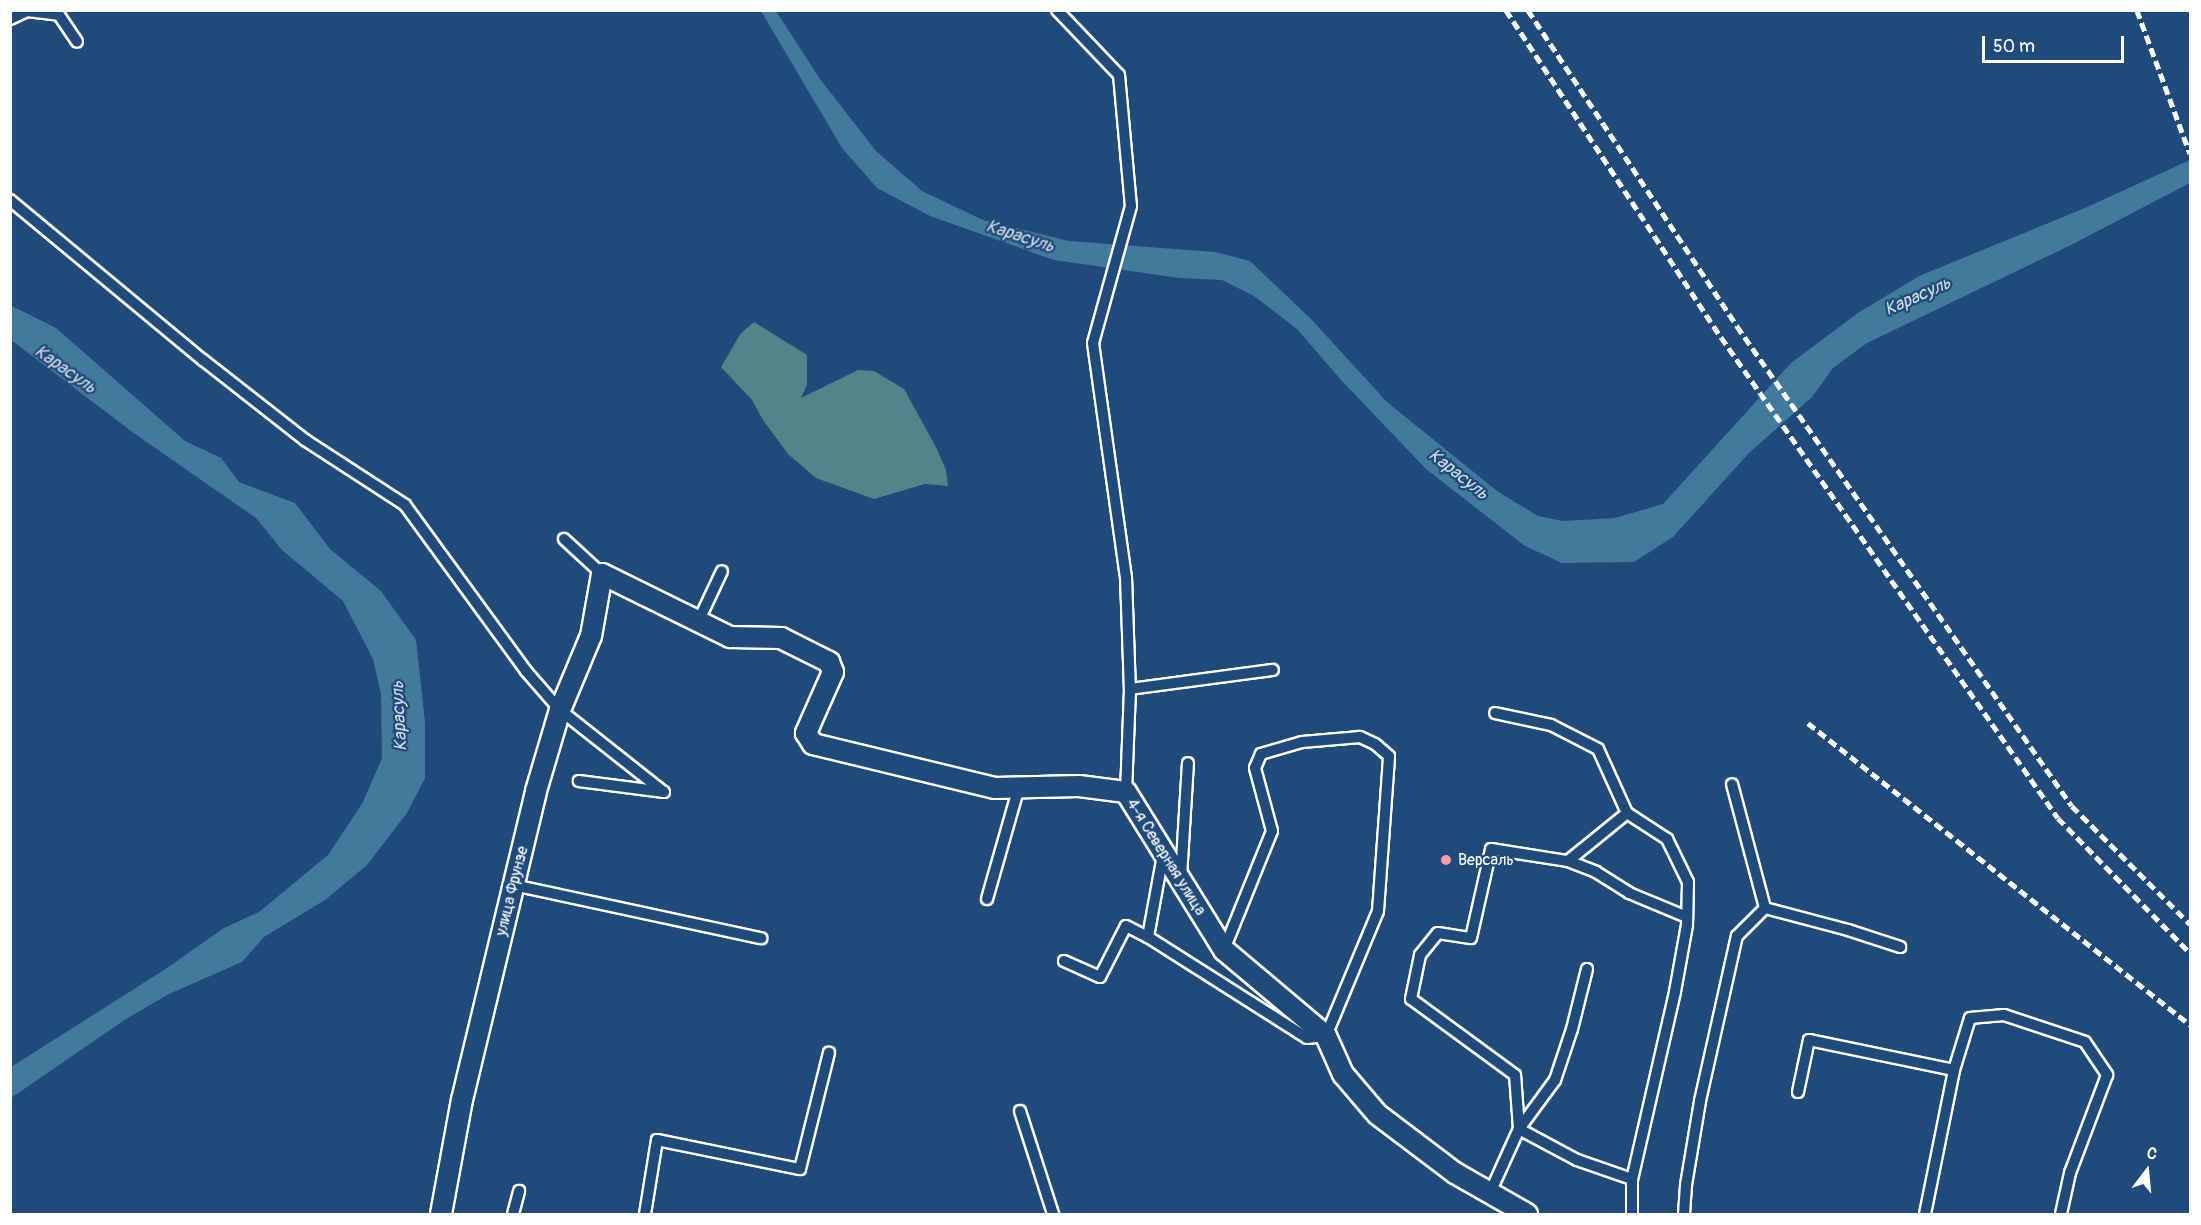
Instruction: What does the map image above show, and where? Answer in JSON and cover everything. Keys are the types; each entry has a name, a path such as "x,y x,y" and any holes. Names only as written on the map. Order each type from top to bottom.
{"street":[{"name":"улица Фрунзе","path":"441,1215 462,1100 513,885 560,710 591,636 602,574"},
{"name":"4-я Северная улица","path":"602,574 730,637 781,638 829,662 833,672 806,734 813,744 995,788 1080,786 1126,792 1224,950 1326,1036 1343,1074 1377,1114 1455,1173 1489,1195 1527,1215"}],"lane":[{"path":"1057,10 1119,75 1131,206 1093,343 1126,577 1130,689 1126,792"},
{"path":"10,19 27,11 59,15 77,42"},
{"path":"10,200 202,360 296,433 405,505 526,671 560,710 664,792 579,781"},
{"path":"564,539 602,574"},
{"path":"698,622 722,571"},
{"path":"1130,689 1273,670"},
{"path":"1495,713 1551,725 1598,749 1627,813 1667,839 1688,882 1687,917 1675,992 1632,1179 1632,1215"},
{"path":"1064,962 1100,977 1126,926 1148,937 1307,1038 1326,1036 1378,911 1389,756 1375,744 1360,737 1302,742 1261,754 1255,768 1272,831 1269,844 1224,950"},
{"path":"1181,880 1188,763"},
{"path":"1732,784 1765,908"},
{"path":"987,899 1019,787"},
{"path":"1568,861 1627,813"},
{"path":"1519,1129 1515,1075 1411,999 1420,955 1438,933 1471,938 1491,849 1568,861 1596,872 1629,893 1687,917"},
{"path":"1148,937 1164,853"},
{"path":"513,885 761,938"},
{"path":"1765,908 1848,930 1899,947"},
{"path":"1684,1215 1686,1185 1700,1101 1737,936 1765,908"},
{"path":"1489,1195 1519,1129 1555,1080 1572,1029 1587,969"},
{"path":"1925,1215 1954,1070 1970,1018 2004,1016 2085,1042 2107,1075 2070,1173 2061,1215"},
{"path":"1798,1092 1809,1040 1954,1070"},
{"path":"645,1215 657,1140 800,1169 829,1053"},
{"path":"1020,1111 1053,1215"},
{"path":"1519,1129 1577,1160 1632,1179"},
{"path":"513,1215 519,1191"}],"green space":[{"path":"754,322 807,355 807,385 801,398 858,370 874,371 904,389 936,447 946,470 948,486 925,484 874,499 816,478 788,454 763,420 752,400 721,367 741,333"}],"water":[{"name":"Карасуль","path":"761,11 776,11 820,79 876,151 922,191 983,220 1069,241 1215,252 1250,261 1312,320 1387,402 1497,491 1538,516 1563,521 1615,518 1663,504 1791,363 1858,313 1919,276 2085,208 2190,160 2190,183 2071,245 1867,343 1833,368 1812,397 1749,453 1673,537 1634,562 1562,563 1525,546 1426,469 1341,380 1297,329 1254,296 1222,280 1179,278 1054,260 930,216 877,188 842,148"},
{"name":"Карасуль","path":"10,305 56,328 185,441 221,458 239,482 295,503 330,549 381,591 416,640 425,722 425,778 407,813 367,865 325,900 264,937 242,962 169,994 126,1019 11,1098 11,1067 164,970 224,928 259,912 328,855 363,802 382,758 381,694 373,659 343,601 282,550 256,518 135,434 11,340"}],"railway":[{"path":"1506,10 1721,337 2058,818 2190,953"},
{"path":"1528,10 1737,326 2072,806 2190,924"},
{"path":"2137,10 2190,153"},
{"path":"1808,723 2190,1025"}],"place":[{"name":"Версаль","path":"1446,860"}]}
